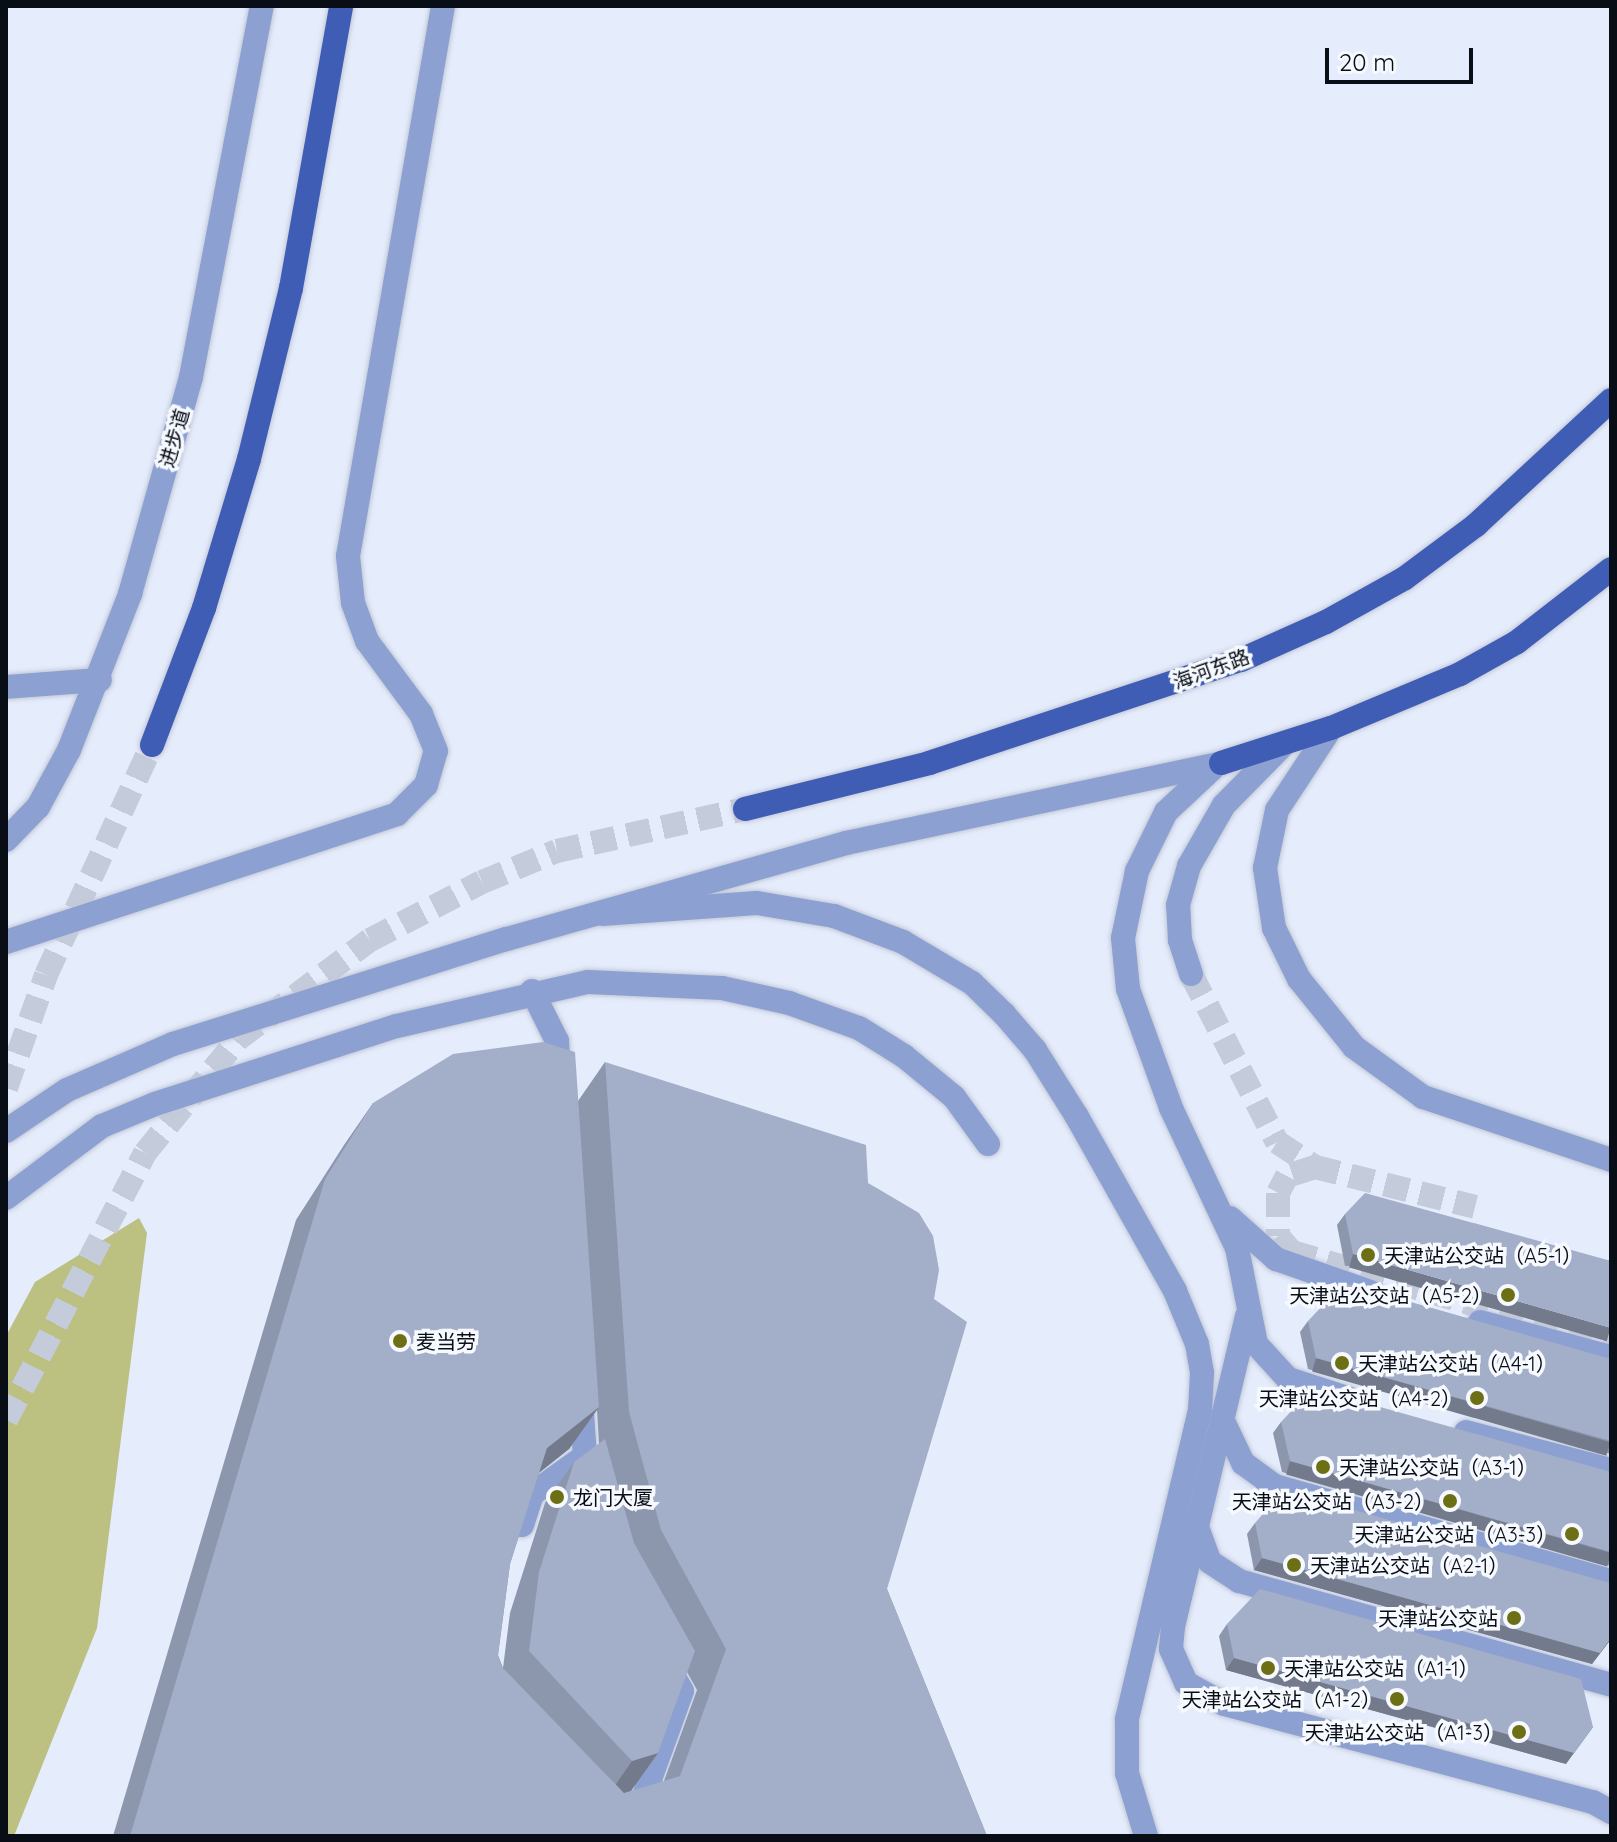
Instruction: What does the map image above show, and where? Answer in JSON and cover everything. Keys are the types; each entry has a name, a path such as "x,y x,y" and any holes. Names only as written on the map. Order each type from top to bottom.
{"main road":[{"path":"152,745 204,608 249,459 291,288 341,6"},
{"name":"海河东路","path":"745,809 929,763 1015,736 1241,660 1326,622 1405,578 1476,525 1611,400"},
{"path":"1221,763 1282,746 1415,695 1517,642 1611,569"}],"street":[{"name":"进步道","path":"6,840 38,807 100,680 191,377 262,6"},
{"path":"6,942 397,814 426,785 436,751 421,714 367,641 353,603 348,556 443,6"},
{"path":"6,687 100,680"},
{"path":"1331,728 1277,810 1265,868 1274,928 1299,979 1354,1047 1423,1097 1611,1160"},
{"path":"1191,974 1180,940 1178,905 1189,866 1224,805 1282,746"},
{"path":"6,1131 67,1090 173,1044 507,939 846,843 1221,763"},
{"path":"1221,763 1188,786 1166,812 1137,871 1123,938 1128,989 1171,1108 1223,1210 1246,1278 1256,1344 1277,1371 1376,1406"},
{"path":"602,914 757,903 834,916 903,942 972,983 1004,1014 1035,1050 1076,1115 1175,1291 1197,1344 1202,1373 1200,1410 1127,1719 1127,1773 1146,1836"},
{"path":"6,1198 102,1126 155,1104 397,1026 532,991 588,982 661,981 789,1003 859,1028 904,1056 954,1097 988,1144"},
{"path":"532,991 557,1041 561,1103"},
{"path":"1223,1210 1276,1259 1397,1299"},
{"path":"1249,1307 1171,1649 1186,1683 1202,1696 1593,1802 1611,1812"},
{"path":"1458,1316 1611,1357"},
{"path":"580,1379 585,1456 593,1486"},
{"path":"1223,1421 1243,1463 1275,1486 1611,1581"},
{"path":"1447,1426 1611,1470"},
{"path":"513,1552 532,1494 585,1456"},
{"path":"1197,1527 1210,1562 1239,1581 1611,1685"},
{"path":"612,1816 640,1807 682,1691 653,1640"}],"green space":[{"path":"139,1218 147,1233 97,1628 14,1836 6,1836 6,1336 35,1282"}],"building":[{"name":"龙门大厦","path":"543,1042 575,1052 599,1407 547,1448 510,1564 498,1655 502,1667 624,1793 680,1776 726,1649 661,1530 629,1412 605,1062 866,1145 868,1183 919,1213 933,1236 939,1270 934,1299 967,1322 887,1589 987,1836 130,1836 325,1179 373,1103 453,1054"},
{"path":"1365,1193 1611,1261 1611,1328 1353,1254 1345,1214"},
{"path":"1344,1283 1611,1359 1611,1441 1316,1358 1308,1321"},
{"path":"1313,1388 1611,1472 1611,1552 1290,1461 1281,1422"},
{"path":"605,1439 634,1543 695,1651 658,1753 632,1761 529,1651 539,1572 574,1462"},
{"path":"1284,1490 1610,1583 1611,1638 1600,1653 1262,1558 1255,1523"},
{"path":"1260,1589 1581,1679 1593,1727 1574,1753 1234,1658 1227,1624"}],"tunnel":[{"path":"6,1088 46,975 152,745"},
{"path":"6,1420 145,1153 238,1039 370,940 482,882 557,851 745,809"},
{"path":"1191,974 1277,1142 1315,1167 1475,1207"},
{"path":"1315,1167 1287,1176 1278,1193 1278,1236 1292,1252 1611,1344"}],"place":[{"name":"天津站公交站（A5-1）","path":"1368,1255"},
{"name":"天津站公交站（A5-2）","path":"1508,1295"},
{"name":"麦当劳","path":"400,1341"},
{"name":"天津站公交站（A4-1）","path":"1342,1363"},
{"name":"天津站公交站（A4-2）","path":"1477,1398"},
{"name":"天津站公交站（A3-1）","path":"1323,1467"},
{"name":"龙门大厦","path":"557,1497"},
{"name":"天津站公交站（A3-2）","path":"1450,1501"},
{"name":"天津站公交站（A3-3）","path":"1572,1534"},
{"name":"天津站公交站（A2-1）","path":"1294,1565"},
{"name":"天津站公交站","path":"1514,1618"},
{"name":"天津站公交站（A1-1）","path":"1268,1668"},
{"name":"天津站公交站（A1-2）","path":"1397,1699"},
{"name":"天津站公交站（A1-3）","path":"1519,1732"}]}
